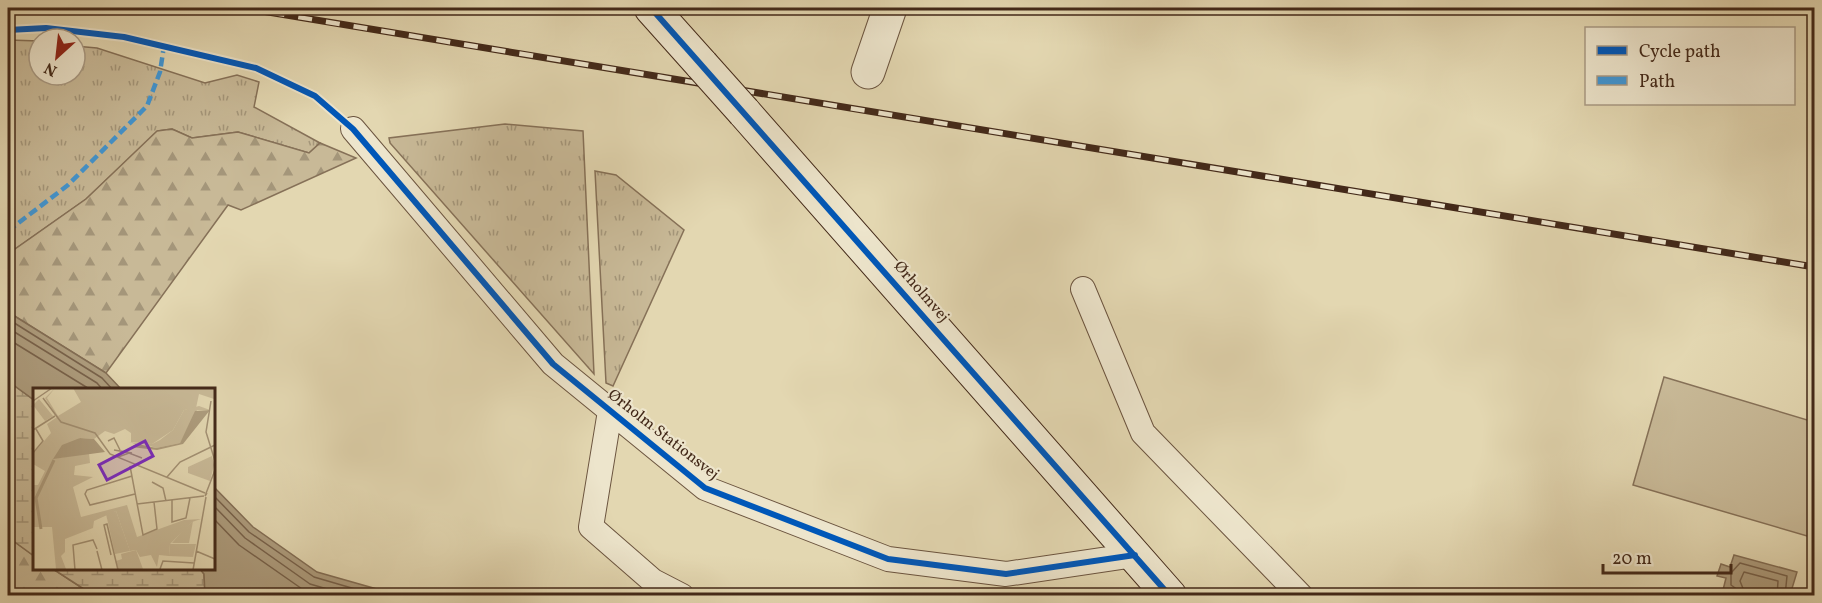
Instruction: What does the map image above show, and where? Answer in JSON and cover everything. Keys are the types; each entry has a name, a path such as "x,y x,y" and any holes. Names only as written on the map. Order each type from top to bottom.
{"street":[{"name":"Ørholmvej","path":"651,8 1170,596"},
{"path":"868,72 890,8"}],"lane":[{"name":"Ørholm Stationsvej","path":"353,129 553,364 705,488 888,559 1006,574 1135,555"},
{"path":"1083,289 1143,433 1301,596"},
{"path":"610,411 591,526 653,581 682,596"}],"green space":[{"path":"8,40 27,41 27,87 87,87 87,47 97,48 205,83 237,75 259,82 254,107 320,143 309,153 238,132 192,138 172,129 158,131 86,199 8,254"},
{"path":"505,124 583,131 594,374 390,143 389,138"},
{"path":"172,129 192,138 238,132 309,153 320,143 356,158 241,210 228,205 106,373 8,312 8,254 86,199 157,131"},
{"path":"595,171 616,175 684,230 613,386 606,383"},
{"path":"1664,377 1814,422 1814,538 1633,485"},
{"path":"8,381 33,399 33,555 8,537"},
{"path":"8,537 33,555 33,570 55,570 93,595 8,595"},
{"path":"55,570 201,570 204,574 205,595 93,595"}],"water":[{"path":"8,312 106,373 120,388 33,388 33,399 8,381"},
{"path":"214,487 253,527 317,572 398,595 205,595 204,574 201,570 214,570"},
{"path":"1734,555 1797,572 1790,595 1742,595 1723,590 1726,578 1717,576 1721,564 1730,567"}],"railway":[{"path":"243,8 1814,267"}],"marked path":[{"path":"8,231 68,185 147,106 160,72 164,46"}],"cycle path":[{"path":"651,8 1170,596"},
{"path":"8,30 46,28 124,37 256,68 315,96 353,129 553,364 705,488 888,559 1006,574 1135,555"}]}
